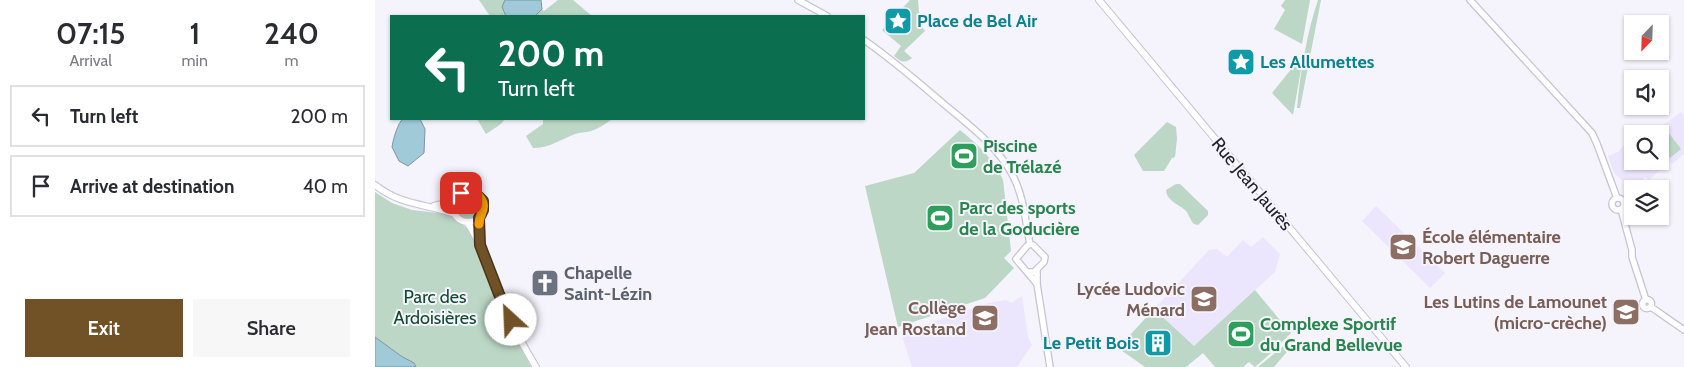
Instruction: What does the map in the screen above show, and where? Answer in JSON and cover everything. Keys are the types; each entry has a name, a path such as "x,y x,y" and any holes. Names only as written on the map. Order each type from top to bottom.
{"main road":[{"name":"Rue Jean Jaurès","path":"1099,0 1406,367"},
{"path":"375,185 398,199 455,214"},
{"path":"429,207 440,206 454,200 463,192 469,191 477,194 482,199 484,206 482,214 473,222 459,219 453,207 454,200"},
{"path":"479,218 480,245"},
{"path":"467,222 480,245 507,312 536,367"}],"street":[{"path":"798,0 825,15"},
{"path":"1470,0 1592,133 1617,198 1614,200 1613,205 1616,209 1621,209 1632,250 1632,257 1646,300 1643,302 1643,306 1647,309 1651,307 1684,330"},
{"path":"865,41 917,81 996,151 1011,173 1021,197 1030,244 1045,257 1044,262 1037,270 1028,272"},
{"path":"1030,244 1016,259 1037,284"},
{"path":"1037,270 1037,284 1050,367"}],"shaded area":[{"path":"1681,112 1684,116 1684,154 1672,164 1669,161 1669,125 1663,125"},
{"path":"1624,145 1624,170 1660,170 1649,180 1645,177 1643,180 1629,179 1624,180 1624,182 1614,173 1608,156 1618,152"},
{"name":"École élémentaire Robert Daguerre","path":"1376,206 1445,273 1430,288 1362,221"},
{"name":"Lycée Ludovic Ménard","path":"1263,237 1280,254 1275,272 1194,346 1154,309 1209,250 1217,249 1227,257 1243,240 1251,247"},
{"name":"Collège Jean Rostand","path":"1022,296 1028,337 1032,345 1017,367 912,367 901,333 989,303 1006,300 1011,303"}],"green space":[{"path":"479,0 505,0 502,7 506,15 489,15"},
{"path":"558,0 573,0 591,15 536,15 542,9 544,11"},
{"name":"Place de Bel Air","path":"910,0 918,0 920,24 925,31 904,51 912,58 903,62 894,56 901,46 882,30"},
{"path":"1285,0 1310,0 1302,44 1274,29 1285,10 1281,6"},
{"path":"1318,0 1321,0 1300,108 1297,108 1304,53"},
{"path":"1301,57 1303,58 1293,115 1272,93"},
{"path":"478,120 504,120 501,124 486,134"},
{"path":"543,120 611,120 589,132 575,134 549,145 533,148 526,136 543,124"},
{"path":"1167,122 1176,127 1175,157 1172,158 1164,171 1143,171 1134,155"},
{"name":"Parc des sports de la Goducière","path":"960,130 979,146 1003,180 1011,251 1004,258 1014,268 985,298 898,327 865,186 914,173"},
{"path":"1669,133 1681,149 1670,158 1669,157"},
{"path":"1176,184 1180,184 1208,211 1208,215 1198,225 1194,224 1185,210 1168,197 1166,190"},
{"name":"Parc des Ardoisières","path":"375,192 392,203 412,210 447,214 467,228 473,238 499,307 531,367 375,367"},
{"path":"469,195 477,199 481,207 477,215 469,219 461,215 457,207 461,199"},
{"name":"Complexe Sportif du Grand Bellevue","path":"1255,290 1284,325 1288,327 1291,333 1273,351 1265,344 1271,353 1255,367 1249,362 1243,367 1215,367 1203,353 1186,367 1145,367 1118,348 1154,309 1194,346"},
{"path":"1289,342 1291,347 1274,367 1258,367 1287,343"}],"water":[{"path":"505,0 541,0 542,9 536,15 506,15 502,7"},
{"path":"420,120 425,129 424,153 408,166 399,161 392,147 401,121"},
{"path":"375,337 414,363 416,367 375,367"}],"slow traffic":[{"path":"479,196 484,206 479,218 479,224"}],"place":[{"name":"Place de Bel Air","path":"898,21"},
{"name":"Les Allumettes","path":"1241,62"},
{"name":"Piscine de Trélazé","path":"964,156"},
{"name":"Parc des sports de la Goducière","path":"940,218"},
{"name":"École élémentaire Robert Daguerre","path":"1403,247"},
{"name":"Chapelle Saint-Lézin","path":"545,283"},
{"name":"Lycée Ludovic Ménard","path":"1204,299"},
{"name":"Les Lutins de Lamounet (micro-crèche)","path":"1626,312"},
{"name":"Collège Jean Rostand","path":"985,318"},
{"name":"Complexe Sportif du Grand Bellevue","path":"1241,334"},
{"name":"Le Petit Bois","path":"1158,343"}],"route":[{"path":"461,193 468,191 475,193 483,201 484,206 479,218 480,245 511,320"}]}
